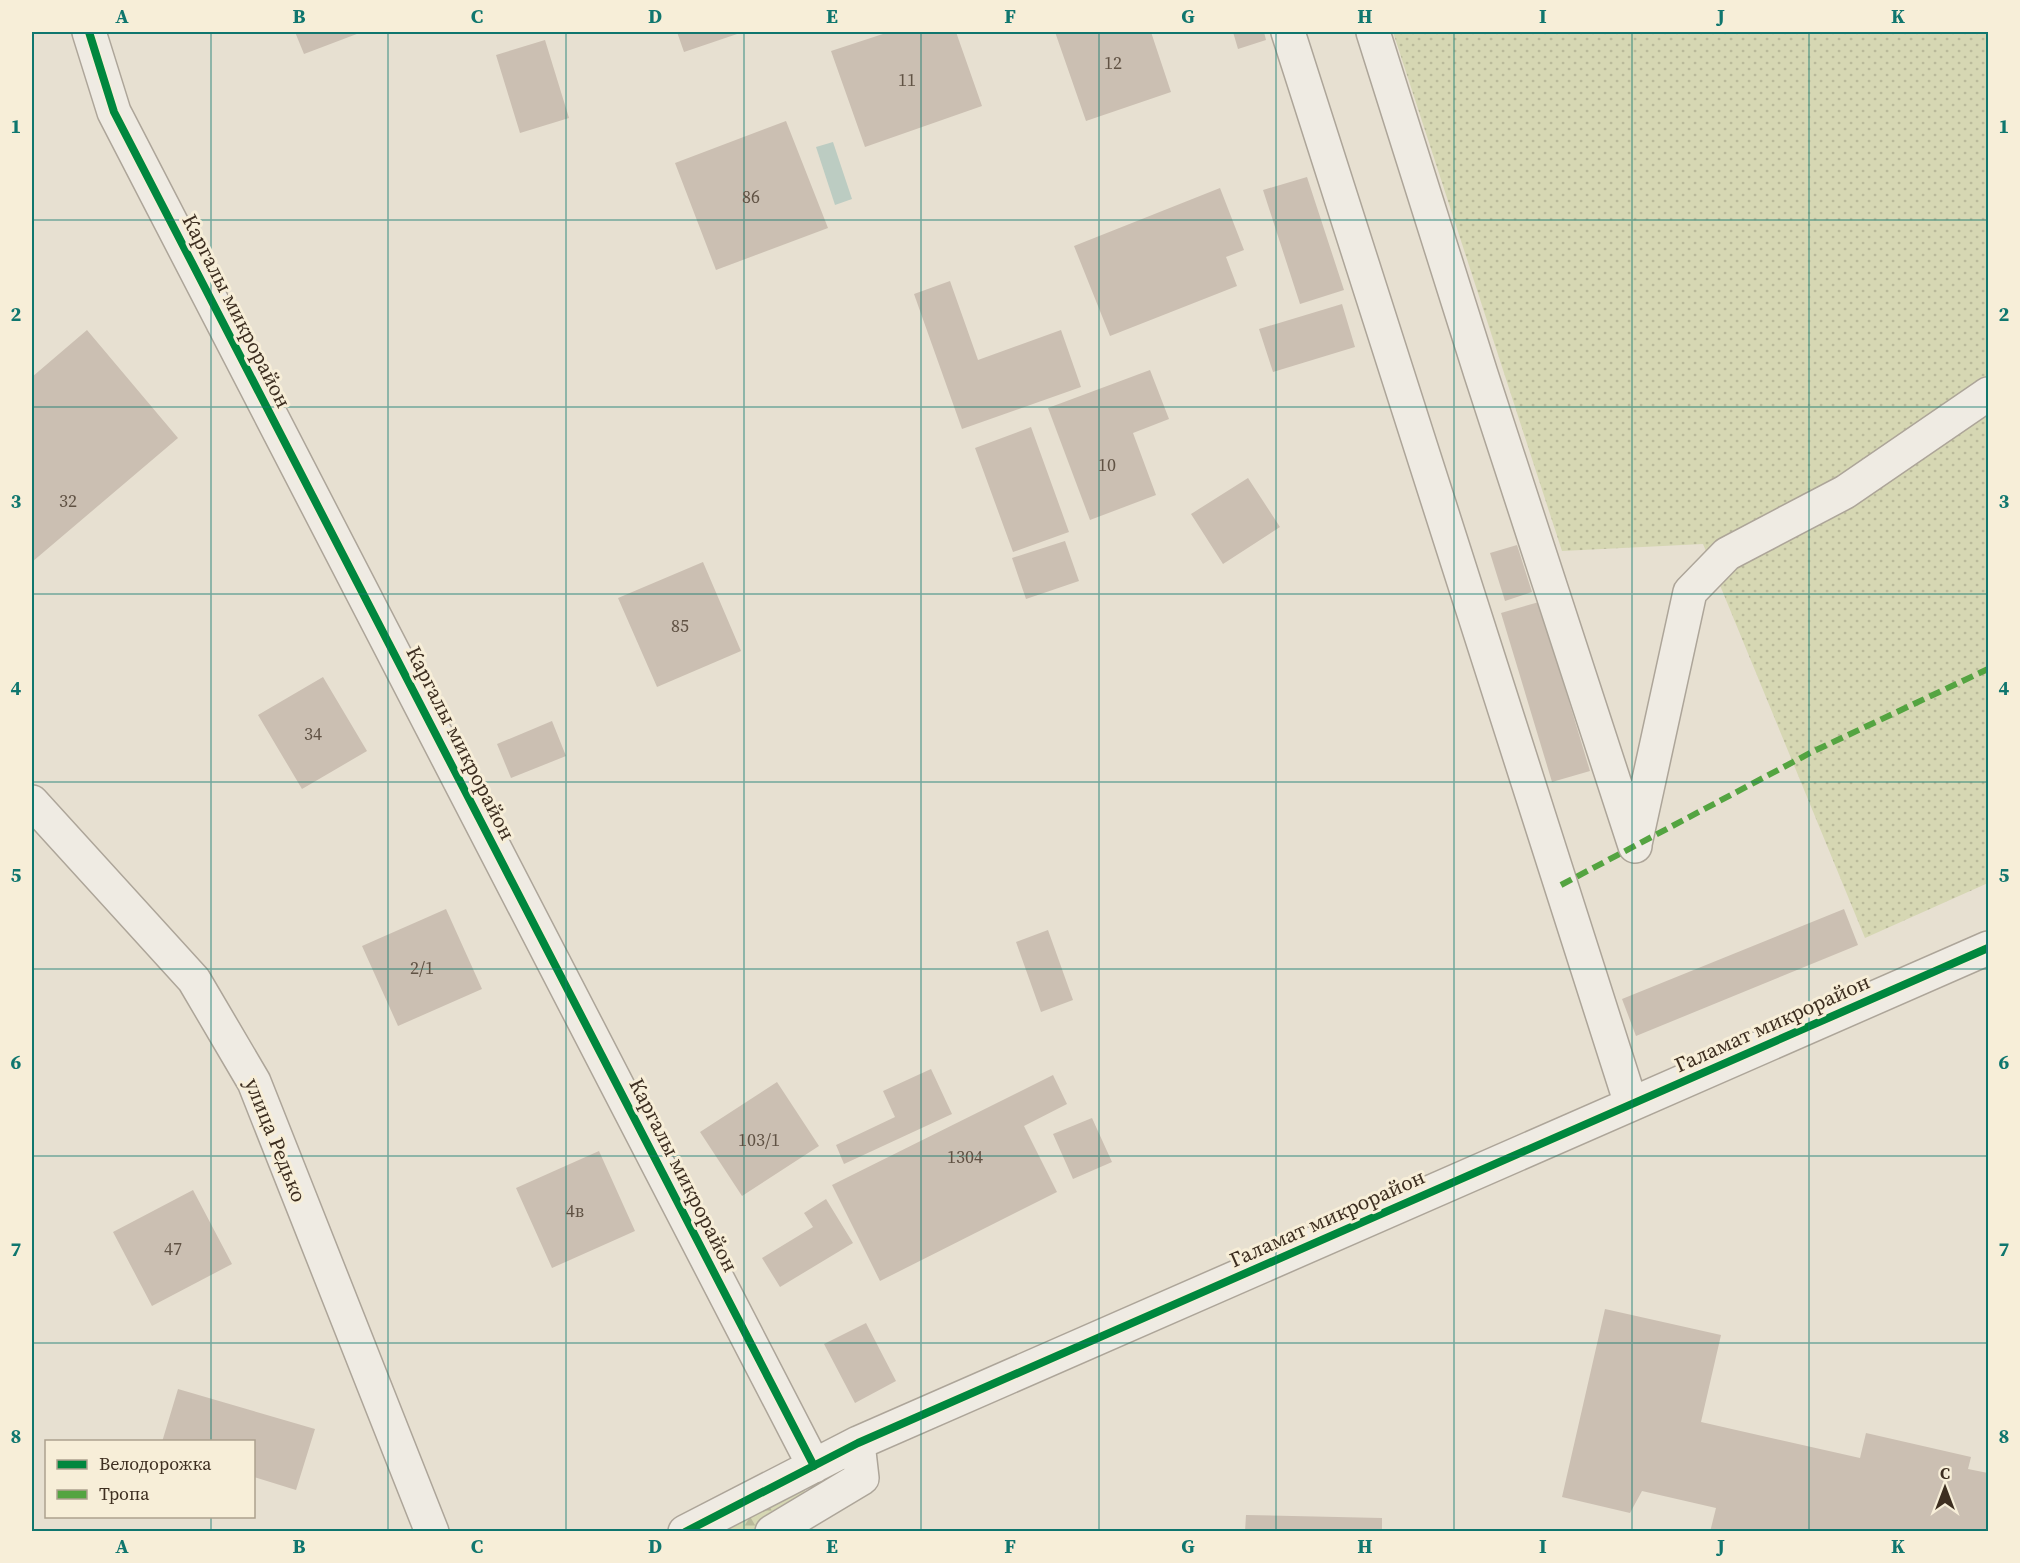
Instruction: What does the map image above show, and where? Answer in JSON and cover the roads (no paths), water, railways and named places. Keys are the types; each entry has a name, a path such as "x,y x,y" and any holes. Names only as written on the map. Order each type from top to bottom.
{"street":[{"name":"Каргалы микрорайон","path":"88,32 114,112 814,1466"},
{"path":"1288,32 1631,1104"},
{"path":"1373,32 1481,374 1635,846 1690,592 1727,554 1845,492 1989,394"},
{"name":"улица Редько","path":"32,802 194,980 254,1082 432,1532"},
{"name":"Галамат микрорайон","path":"685,1532 858,1443 1989,948"},
{"path":"772,1532 862,1478 858,1443"}]}
